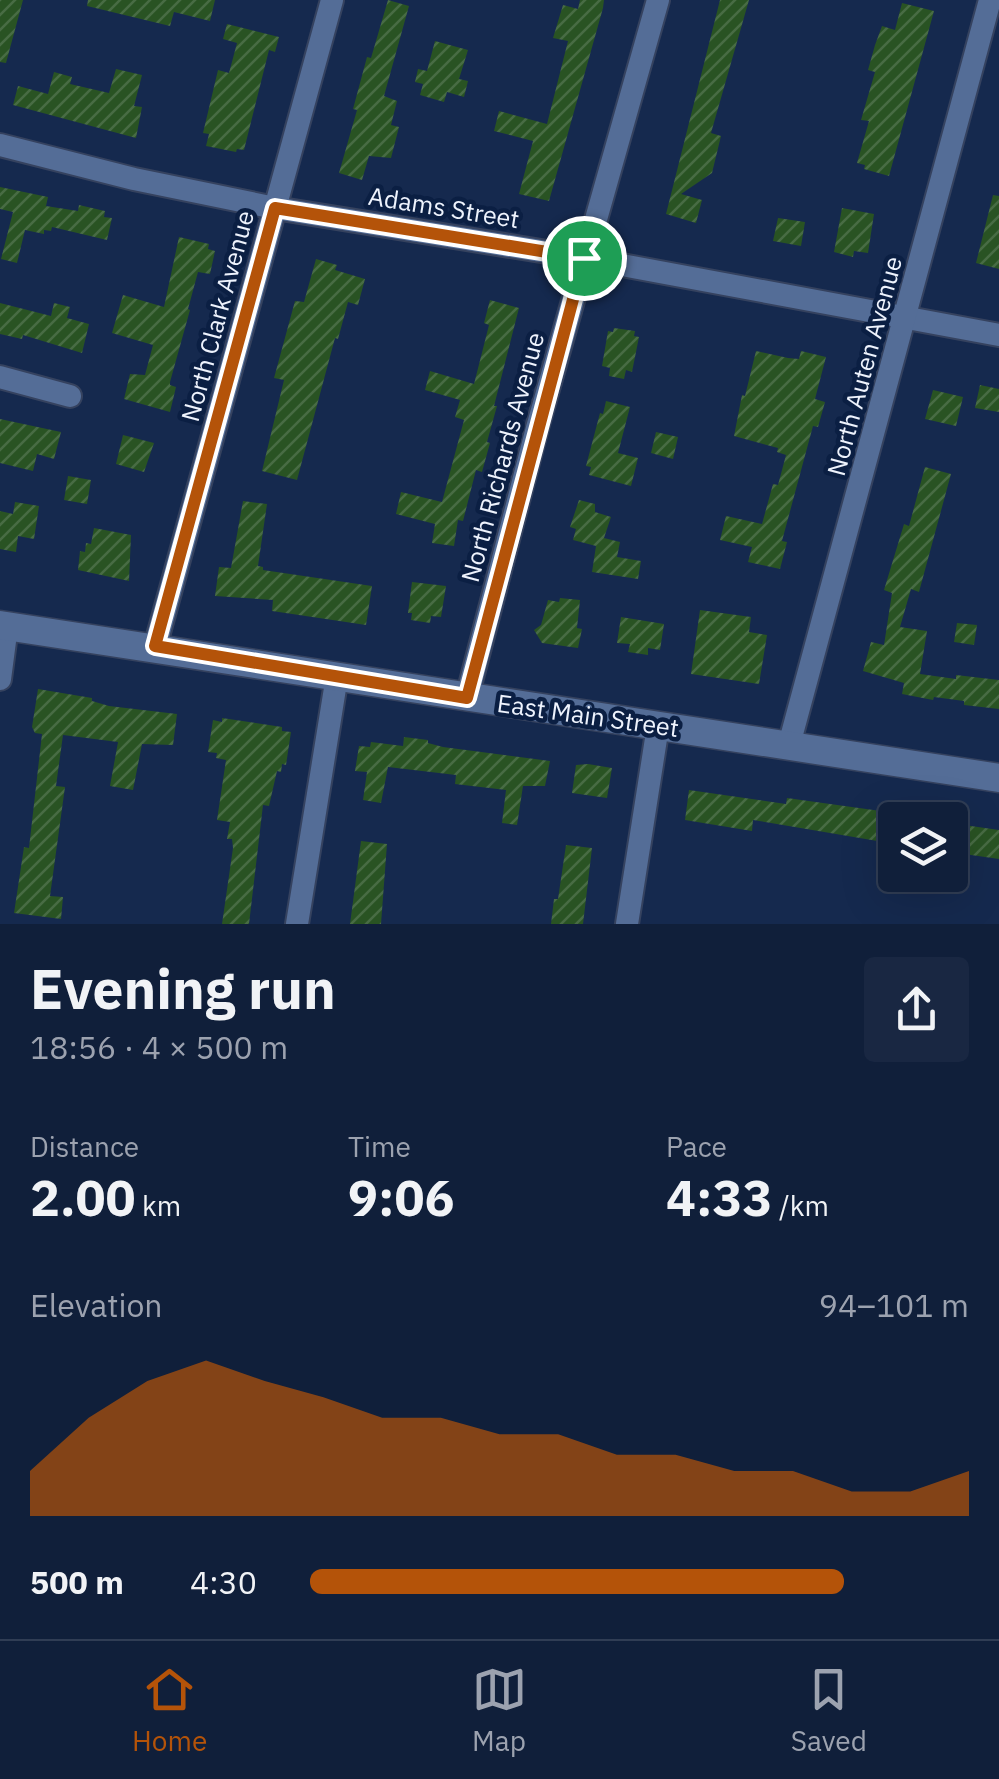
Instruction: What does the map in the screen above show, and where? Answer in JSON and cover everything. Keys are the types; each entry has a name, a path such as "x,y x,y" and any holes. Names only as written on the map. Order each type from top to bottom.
{"street":[{"name":"North Clark Avenue","path":"155,646 332,0"},
{"name":"North Richards Avenue","path":"467,698 584,258 658,0"},
{"name":"North Auten Avenue","path":"788,745 990,0"},
{"name":"Adams Street","path":"0,144 134,179 275,208 584,258 999,335"},
{"path":"0,377 70,396"},
{"name":"East Main Street","path":"4,626 155,646 467,698 999,778"},
{"path":"0,679 4,626"},
{"path":"297,924 337,676"},
{"path":"627,924 658,726"}],"building":[{"path":"0,0 23,0 6,63 0,62"},
{"path":"88,0 215,0 210,21 174,12 170,26 87,6"},
{"path":"388,0 409,6 384,96 397,101 391,125 399,127 391,158 369,156 362,180 339,173 367,57 371,58"},
{"path":"580,0 604,0 549,201 519,194 533,141 494,131 499,111 547,124 568,41 553,38 563,5 578,9"},
{"path":"720,0 749,0 711,133 721,136 712,173 681,194 702,200 696,223 666,214"},
{"path":"902,3 934,11 889,176 857,163 869,121 861,120 875,72 868,70 875,45 882,26 895,30"},
{"path":"227,24 279,37 275,52 269,50 244,150 236,152 206,146 209,134 203,133 218,70 229,73 237,43 223,39"},
{"path":"435,41 468,50 459,79 468,81 464,97 447,92 444,102 420,95 423,84 415,82 418,69 427,71"},
{"path":"116,69 142,75 134,106 142,107 136,138 13,105 18,86 48,94 54,72 72,77 70,84 109,93"},
{"path":"0,187 48,197 46,206 78,211 79,205 105,211 104,217 112,218 107,240 52,227 51,231 44,230 44,234 25,230 17,263 1,259 13,212 0,209"},
{"path":"993,195 999,196 999,269 976,263"},
{"path":"842,208 874,214 868,253 854,251 853,257 834,252"},
{"path":"778,218 805,222 801,246 773,241"},
{"path":"179,237 209,244 208,249 215,251 210,274 198,272 170,382 176,387 170,412 124,399 130,374 145,375 153,345 112,333 123,295 164,307"},
{"path":"316,259 337,265 335,270 365,279 358,305 348,302 338,339 335,338 297,480 262,471 284,380 274,378 295,301 304,302"},
{"path":"490,300 519,308 494,406 487,442 490,443 482,472 476,470 463,521 458,520 454,546 432,543 435,524 396,514 401,492 442,502 464,420 455,417 460,400 425,390 430,371 474,384 489,325 484,323"},
{"path":"0,303 51,316 54,303 70,307 67,318 89,324 82,353 23,335 22,339 0,334"},
{"path":"614,328 635,331 634,336 639,337 632,372 626,370 624,379 609,376 610,368 602,366 608,331 613,332"},
{"path":"756,351 799,359 801,351 826,357 815,399 825,402 818,427 813,426 782,541 787,542 780,569 748,562 752,547 720,540 726,516 762,524 786,455 777,452 778,448 734,436"},
{"path":"980,385 999,389 999,412 975,408"},
{"path":"933,390 963,397 956,426 925,419"},
{"path":"606,401 630,407 618,453 638,458 631,486 589,475 591,467 586,466"},
{"path":"0,419 61,432 54,459 37,454 33,471 0,463"},
{"path":"656,432 678,437 673,459 651,453"},
{"path":"123,435 154,443 144,472 116,464"},
{"path":"925,467 951,474 919,592 911,589 900,627 927,631 920,674 999,680 999,709 902,694 904,683 863,671 871,642 884,645 892,593 884,590 904,524 909,526"},
{"path":"68,476 91,480 87,504 64,500"},
{"path":"579,500 595,504 595,512 611,517 604,538 620,542 617,557 641,561 638,579 592,572 596,546 573,540 576,529 570,527"},
{"path":"243,501 267,504 258,566 263,570 372,586 366,625 272,611 273,600 215,596 219,567 231,568"},
{"path":"15,502 39,506 34,539 18,536 16,552 0,549 0,511 13,514"},
{"path":"94,528 131,535 129,581 78,570 80,551 85,552 86,543 91,544"},
{"path":"412,582 446,586 441,617 431,616 430,623 411,620 412,613 408,613"},
{"path":"560,598 580,600 577,628 582,629 578,648 542,643 534,630 541,625 548,600 559,602"},
{"path":"700,610 751,617 749,632 767,635 759,684 691,674"},
{"path":"621,617 664,624 660,650 648,648 648,655 628,652 630,644 617,643"},
{"path":"957,623 977,625 974,645 954,642"},
{"path":"38,689 92,698 109,706 177,714 173,745 142,744 133,790 110,786 118,742 63,735 56,786 65,787 50,896 63,897 61,919 14,913 24,847 29,848 42,734 35,733 32,727"},
{"path":"222,718 282,727 282,731 291,732 286,765 282,764 281,772 277,771 269,806 263,805 249,924 222,924 233,848 232,839 227,839 230,822 217,820 226,760 208,752 213,720 222,722"},
{"path":"404,737 428,740 443,747 550,761 545,786 523,786 517,825 502,823 506,790 455,784 456,775 388,767 381,803 363,800 367,772 355,771 359,746 370,747 371,742 403,746"},
{"path":"576,765 612,768 607,798 572,793"},
{"path":"689,790 786,804 787,798 878,811 878,841 753,820 752,831 685,820"},
{"path":"968,826 999,830 999,859 968,855"},
{"path":"361,841 387,844 381,924 350,924"},
{"path":"566,845 592,848 583,924 551,924"}],"route":[{"path":"275,208 584,258 467,698 155,646 275,208"}]}
